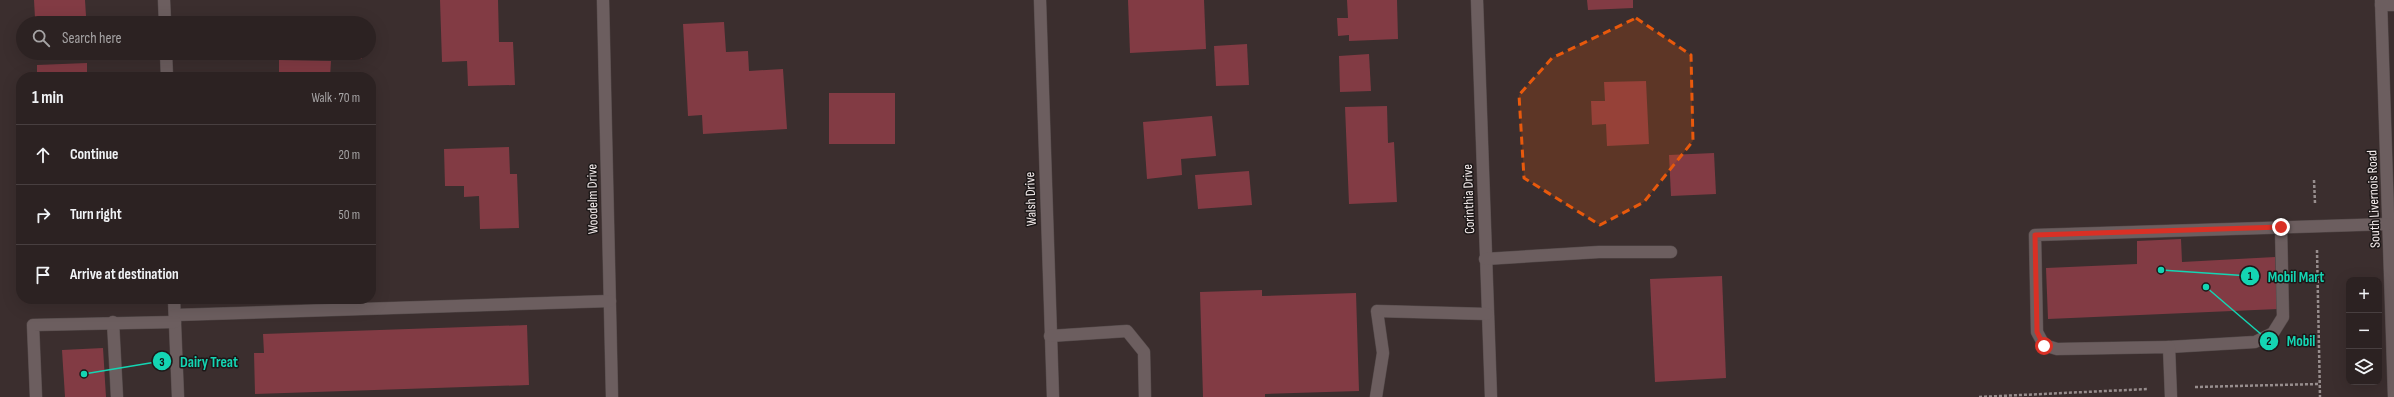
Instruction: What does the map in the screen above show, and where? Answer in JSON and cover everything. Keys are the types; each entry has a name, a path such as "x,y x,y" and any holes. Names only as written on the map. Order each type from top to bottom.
{"street":[{"path":"164,0 165,16"},
{"name":"Woodelm Drive","path":"603,0 612,397"},
{"name":"Walsh Drive","path":"1040,0 1053,397"},
{"name":"Corinthia Drive","path":"1477,0 1491,397"},
{"path":"2381,2 2394,5"},
{"name":"South Livernois Road","path":"2381,2 2394,397"},
{"path":"166,60 167,72"},
{"path":"2281,227 2283,317 2273,333 2255,342 2169,347 2057,349 2044,346 2037,332 2035,235 2281,227 2389,224"},
{"path":"1485,258 1599,252 1671,252"},
{"path":"36,397 33,325 610,301"},
{"path":"174,304 178,397"},
{"path":"1376,397 1383,353 1377,311 1487,314"},
{"path":"113,322 117,397"},
{"path":"1050,336 1127,331 1144,352 1145,397"},
{"path":"2169,347 2171,397"}],"path":[{"path":"2314,180 2320,397"}],"highlighted area":[{"path":"1636,18 1691,55 1693,141 1644,202 1600,225 1524,178 1519,95 1552,58"}],"building":[{"path":"34,0 85,0 86,16 35,16"},
{"path":"440,0 498,0 499,42 513,42 515,85 468,86 467,61 442,62"},
{"path":"1128,0 1204,0 1206,49 1130,53"},
{"path":"1347,0 1397,0 1398,39 1349,41 1349,35 1338,36 1337,18 1348,18"},
{"path":"1587,0 1633,0 1633,8 1588,10"},
{"path":"724,22 726,52 748,51 749,71 783,69 787,129 703,134 702,115 688,116 683,24"},
{"path":"1247,44 1249,85 1216,86 1214,46"},
{"path":"1369,54 1371,91 1340,92 1339,56"},
{"path":"279,60 331,61 330,72 279,72"},
{"path":"87,63 87,72 37,72 37,65"},
{"path":"1646,81 1649,144 1607,146 1606,124 1592,125 1591,101 1605,101 1604,82"},
{"path":"829,93 895,93 895,144 829,144"},
{"path":"1387,106 1388,143 1394,142 1397,202 1349,204 1345,107"},
{"path":"1212,116 1216,156 1181,159 1182,175 1147,179 1143,122"},
{"path":"509,147 510,174 517,174 519,228 480,229 479,196 464,197 464,186 445,186 444,149"},
{"path":"1714,153 1716,194 1671,196 1669,155"},
{"path":"1249,171 1252,205 1198,209 1195,175"},
{"path":"2181,239 2182,262 2275,257 2278,309 2048,319 2046,268 2137,264 2137,241"},
{"path":"1722,276 1726,378 1655,382 1650,279"},
{"path":"1262,290 1262,296 1356,293 1359,391 1265,394 1265,397 1203,397 1200,292"},
{"path":"527,325 529,385 255,394 254,353 264,353 263,334"},
{"path":"103,348 106,397 65,397 62,350"}],"place":[{"name":"Mobil Mart","path":"2161,270"},
{"name":"Mobil","path":"2206,287"},
{"name":"Dairy Treat","path":"84,374"}],"route":[{"path":"2044,346 2037,332 2035,235 2281,227"}]}
